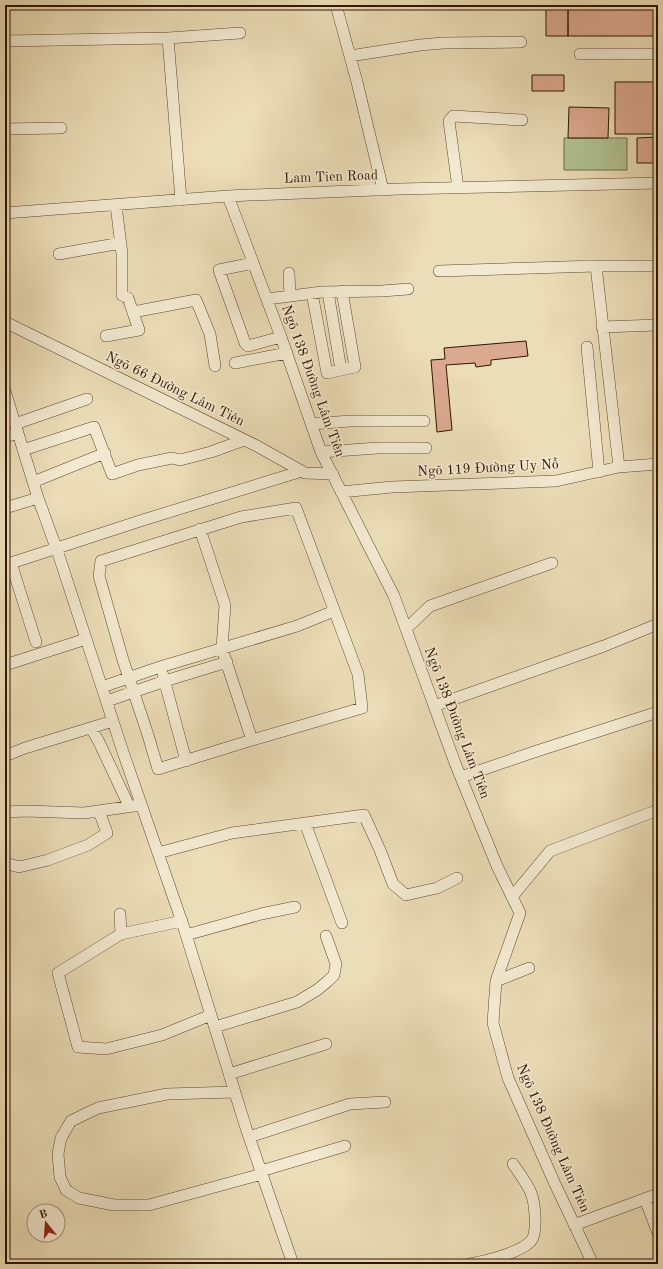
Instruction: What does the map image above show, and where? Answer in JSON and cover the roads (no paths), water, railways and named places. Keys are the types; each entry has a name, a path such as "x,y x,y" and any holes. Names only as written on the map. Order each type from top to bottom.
{"street":[{"path":"336,5 383,190"},
{"path":"5,42 168,38 240,33"},
{"path":"168,38 181,200"},
{"path":"350,56 443,43 521,42"},
{"path":"580,54 658,54"},
{"path":"458,188 449,121 453,116 522,120"},
{"path":"5,128 61,128"},
{"name":"Lam Tien Road","path":"5,213 228,196 383,190 658,183"},
{"name":"Ngõ 138 Đường Lâm Tiên","path":"228,196 287,353 321,452 394,596 461,777 497,866 520,913 496,981 493,1023 508,1078 593,1264"},
{"path":"106,336 139,330 128,298 122,295 122,254 116,205"},
{"path":"59,254 120,243"},
{"path":"253,263 219,270 245,343 248,346 281,337"},
{"path":"596,266 619,467"},
{"path":"439,271 596,266 658,266"},
{"path":"289,273 290,296"},
{"path":"267,299 312,293 408,289"},
{"path":"312,293 327,373 355,367 342,291"},
{"path":"328,292 341,370"},
{"path":"133,312 196,300 210,334 215,366"},
{"path":"317,322 332,318 346,317"},
{"name":"Ngõ 66 Đường Lâm Tiên","path":"5,322 244,440 305,473 333,474"},
{"path":"602,327 658,325"},
{"path":"322,346 350,342"},
{"path":"587,347 599,472"},
{"path":"235,363 287,353"},
{"path":"5,391 38,498 141,805 182,921 234,1092 293,1264"},
{"path":"5,438 16,429 87,399"},
{"path":"312,424 350,421 424,421"},
{"path":"23,450 94,427 112,474 152,462 172,458 180,460 211,452 244,440"},
{"path":"321,452 378,448 426,448"},
{"path":"33,482 105,453"},
{"name":"Ngõ 119 Đường Uy Nỗ","path":"341,492 392,487 556,481 619,467 658,464"},
{"path":"36,642 8,564 302,471"},
{"path":"5,508 38,498"},
{"path":"296,508 358,674 362,708 158,769 123,660 99,576 101,561 200,529 240,517 296,508"},
{"path":"200,529 224,605 222,649 252,740"},
{"path":"406,629 430,606 552,563"},
{"path":"102,687 160,667 297,626 334,611"},
{"path":"434,706 604,646 658,624"},
{"path":"5,665 86,639"},
{"path":"107,701 227,662"},
{"path":"160,667 186,761"},
{"path":"461,777 658,712"},
{"path":"5,756 25,748 113,721"},
{"path":"91,728 129,806"},
{"path":"5,812 25,811 84,813 141,805"},
{"path":"512,897 550,851 658,810"},
{"path":"5,863 19,867 48,860 88,844 107,833 99,811"},
{"path":"158,853 232,833 364,815 393,884 406,895 436,888 457,878"},
{"path":"305,823 342,923"},
{"path":"186,935 295,906"},
{"path":"120,914 121,934"},
{"path":"182,921 121,934 58,973 78,1047 113,1047 162,1035 211,1015"},
{"path":"215,1027 297,1002 328,982 334,975 336,964 326,936"},
{"path":"496,981 529,968"},
{"path":"229,1074 326,1044"},
{"path":"234,1092 166,1094 98,1108 71,1121 61,1138 58,1154 60,1177 66,1190 79,1198 114,1205 149,1205 261,1173 345,1146"},
{"path":"249,1137 350,1104 385,1102"},
{"path":"470,1264 491,1262 517,1250 531,1241 535,1232 534,1205 531,1193 513,1164"},
{"path":"574,1225 658,1194"},
{"path":"645,1199 658,1233"}]}
